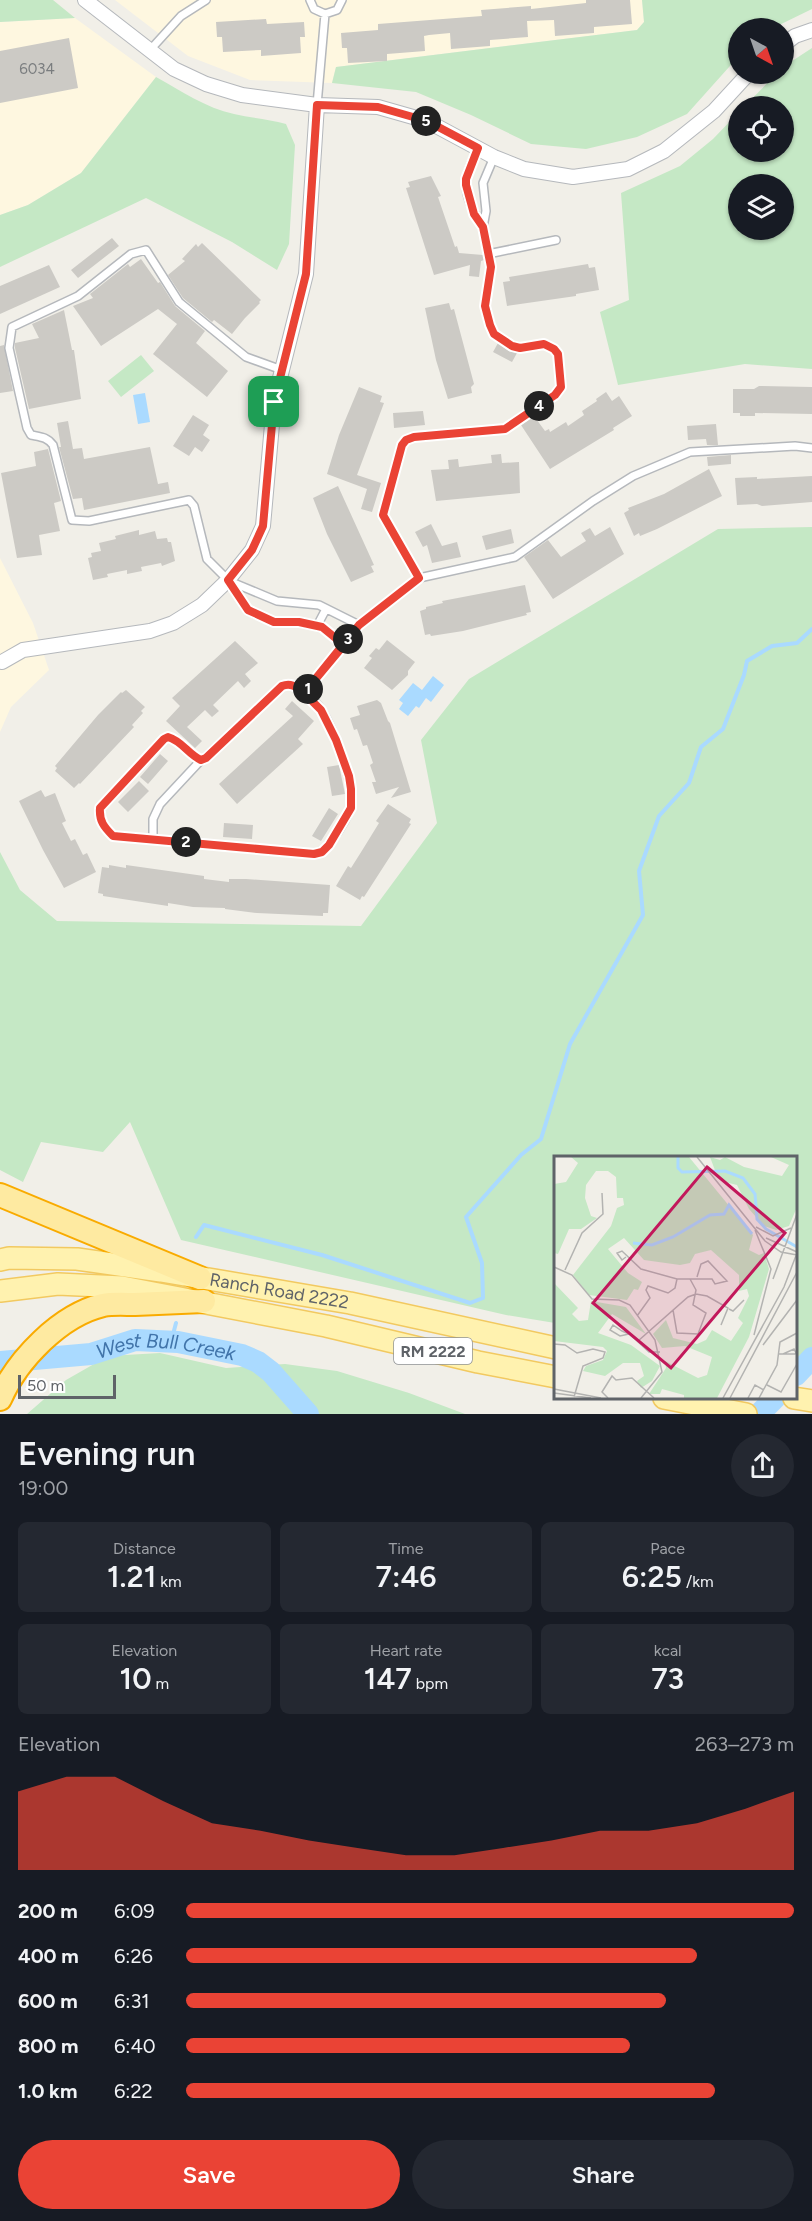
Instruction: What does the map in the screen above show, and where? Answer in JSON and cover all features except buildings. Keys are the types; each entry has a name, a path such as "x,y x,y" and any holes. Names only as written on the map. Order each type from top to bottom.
{"highway":[{"path":"0,1195 200,1278"},
{"path":"1,1396 17,1368 33,1349 76,1316 103,1305 204,1301"}],"main road":[{"name":"Ranch Road 2222","path":"0,1260 9,1258 77,1259 200,1278 350,1303 554,1348"},
{"name":"RM 2222","path":"0,1291 58,1284 122,1287 204,1301"},
{"name":"Ranch Road 2222","path":"204,1301 554,1377"},
{"path":"797,1398 812,1401"},
{"path":"674,1400 746,1414"}],"street":[{"path":"85,0 174,69 206,84 242,96 317,105 378,107 427,121 494,157 524,169 573,177 628,169 664,151 714,111 739,84"},
{"path":"794,37 812,30"},
{"path":"1,662 23,650 150,631 173,623 202,605 228,580 252,550 263,526 274,402 306,274 317,105"}],"lane":[{"path":"150,50 181,16 206,0"},
{"path":"310,0 314,9 325,14 337,10 342,0"},
{"path":"317,105 325,14"},
{"path":"478,148 466,179 466,185 474,214 483,227"},
{"path":"419,578 383,515 402,445 406,440 414,437 505,429 555,395 561,387 558,354 554,349 544,344 520,348 512,346 494,334 485,306 491,267 483,227 486,211 483,183 494,157"},
{"path":"488,254 556,240"},
{"path":"282,370 246,357 178,302 146,250 131,254 78,296 12,327 9,348 27,428 31,435 44,437 54,445 72,520 89,521 189,500 194,506 207,559 228,580 248,610 274,622 299,622 322,627 344,645"},
{"path":"304,693 359,625 419,578 515,557 593,501 633,476 690,452 783,447 812,448"},
{"path":"228,580 277,601 319,605 359,625"},
{"path":"318,626 326,609"},
{"path":"153,839 153,819 160,804 201,760 288,683 315,702 326,720 349,776 351,808 322,852 314,854 113,836 104,827 99,817 100,808 164,739 168,737 176,739 195,758 201,760"}],"shaded area":[{"path":"115,0 642,0 644,22 637,30 336,67 332,83 250,80 188,56"},
{"path":"75,18 156,77 81,173 28,205 0,215 0,22"},
{"path":"0,558 33,623 49,670 11,707 0,732"}],"green space":[{"path":"0,0 53,0 75,18 0,22"},
{"path":"642,0 812,0 812,9 794,18 728,18 728,68 687,114 637,137 586,149 531,144 416,92 332,83 336,67 637,30 644,22"},
{"path":"812,48 812,369 745,364 618,385 600,312 629,300 621,193 680,166 728,123 728,162 794,162 794,96 755,96 766,84 794,84 794,60"},
{"path":"156,77 214,108 286,124 295,145 289,244 277,270 232,242 146,198 0,267 0,215 28,205 81,173"},
{"path":"141,355 154,371 121,397 108,381"},
{"path":"812,527 812,1364 797,1361 797,1156 554,1156 554,1323 506,1315 181,1240 130,1122 103,1152 41,1142 23,1182 0,1170 0,852 20,890 57,921 361,926 437,823 421,740 469,679 718,529"},
{"path":"160,1353 226,1368 285,1364 337,1371 409,1393 465,1414 27,1414 66,1380 108,1356"}],"water":[{"path":"145,393 150,422 138,424 133,395"},
{"path":"433,676 444,685 431,702 426,698 419,708 416,706 408,716 399,709 403,703 399,700 413,683 422,690"}],"waterway":[{"path":"196,1237 204,1225 322,1255 470,1303 483,1298 482,1263 466,1217 521,1155 541,1139 570,1044 643,915 639,871 659,816 689,783 701,747 723,729 744,675 747,661 772,646 797,643 812,629"},
{"path":"171,1342 176,1323"},
{"name":"West Bull Creek","path":"0,1362 91,1354 135,1340 178,1342 242,1355 258,1362 271,1372 308,1414"},
{"name":"West Bull Creek","path":"797,1374 812,1358"},
{"name":"West Bull Creek","path":"759,1414 774,1399"}],"route":[{"path":"274,402 263,526 252,550 228,580 248,610 274,622 299,622 322,627 344,645 304,693 288,683 282,686 206,758 201,760 195,758 176,739 168,737 164,739 100,808 99,817 104,827 113,836 314,854 322,852 329,845 351,808 349,776 336,740 321,710 304,693 344,645 359,625 419,578 383,515 402,445 406,440 414,437 505,429 555,395 561,387 558,354 554,349 544,344 520,348 512,346 494,334 490,325 485,306 491,267 483,227 474,214 466,185 466,179 478,148 427,121 378,107 317,105 306,274 274,402"}]}
